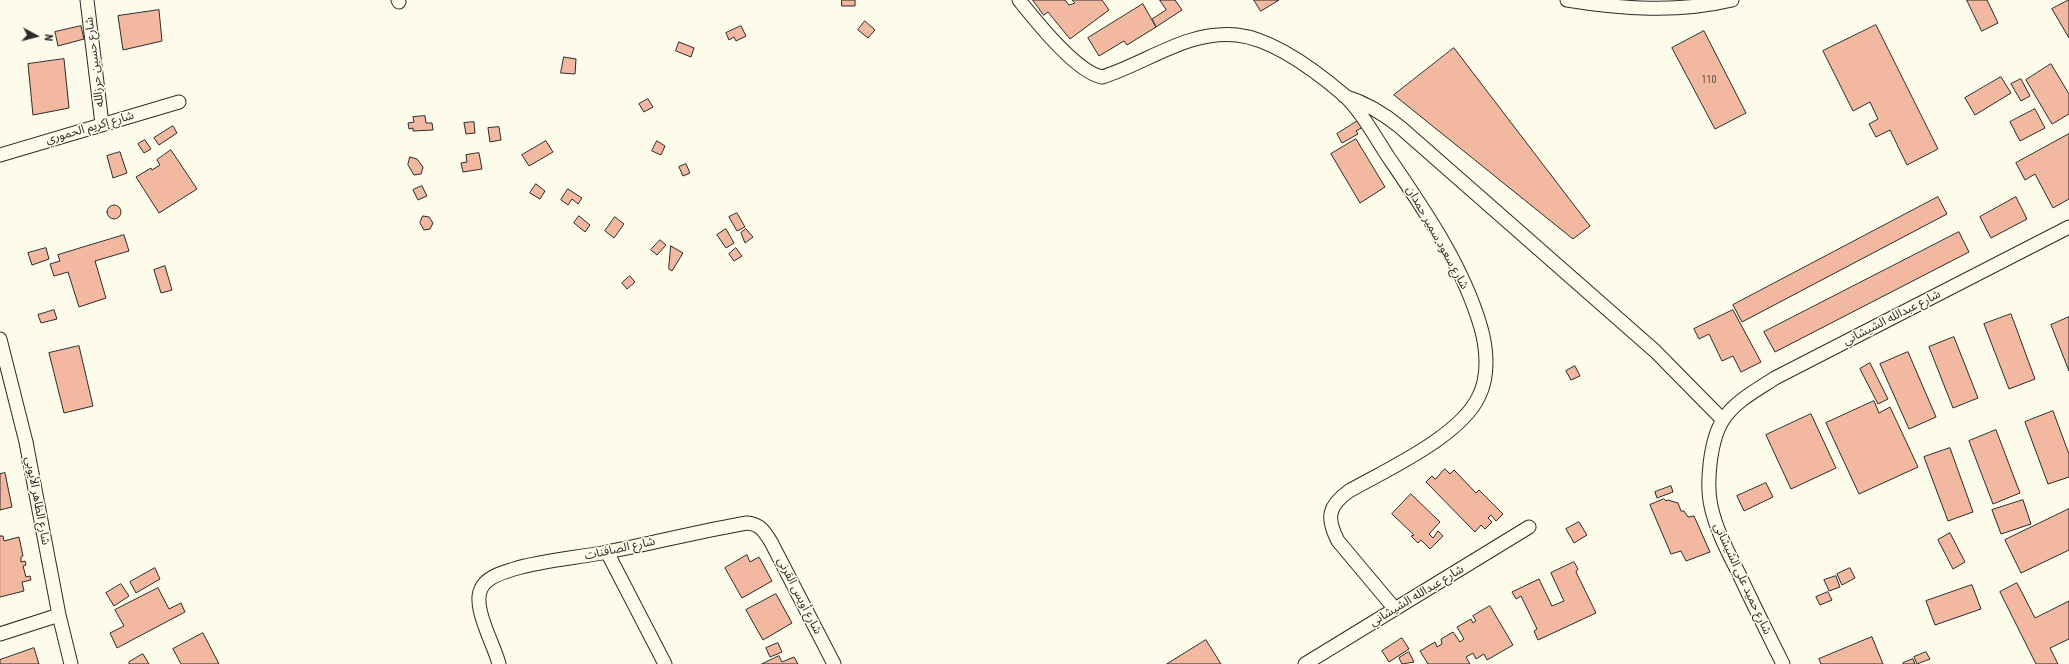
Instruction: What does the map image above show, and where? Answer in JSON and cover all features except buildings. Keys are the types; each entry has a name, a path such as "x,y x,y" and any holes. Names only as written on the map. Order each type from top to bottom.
{"street":[{"name":"شارع حسين حرزالله","path":"87,0 102,124"},
{"name":"شارع سعود سمير حمدان","path":"1018,0 1057,43 1086,71 1093,75 1102,77 1110,75 1188,40 1220,35 1237,35 1268,44 1309,69 1344,96 1357,111 1393,164 1450,257 1470,298 1481,328 1485,349 1486,369 1479,396 1451,430 1428,447 1349,491 1339,498 1331,509 1331,528 1338,541 1395,609"},
{"path":"1567,0 1599,5 1635,8 1702,6 1732,0"},
{"name":"شارع سعود سمير حمدان","path":"1344,96 1360,101 1381,112 1400,127 1655,351 1723,420"},
{"name":"شارع إكريم الحموري","path":"0,155 179,102"},
{"name":"شارع عبدالله الشيشاني","path":"1723,420 1736,406 1775,378 2069,227"},
{"name":"شارع الظاهر الأيوبي","path":"0,339 26,442 59,615 71,664"},
{"name":"شارع حميد علي الشيشاني","path":"1723,420 1714,444 1710,469 1709,491 1711,506 1719,533 1783,664"},
{"name":"شارع الصافنات","path":"499,664 478,599 480,589 485,582 494,576 515,569 607,552 747,523 756,524 763,530"},
{"name":"شارع عبدالله الشيشاني","path":"1305,664 1529,527"},
{"name":"شارع أويس القرني","path":"763,530 834,664"},
{"path":"607,552 666,664"},
{"path":"0,634 59,615"}]}
